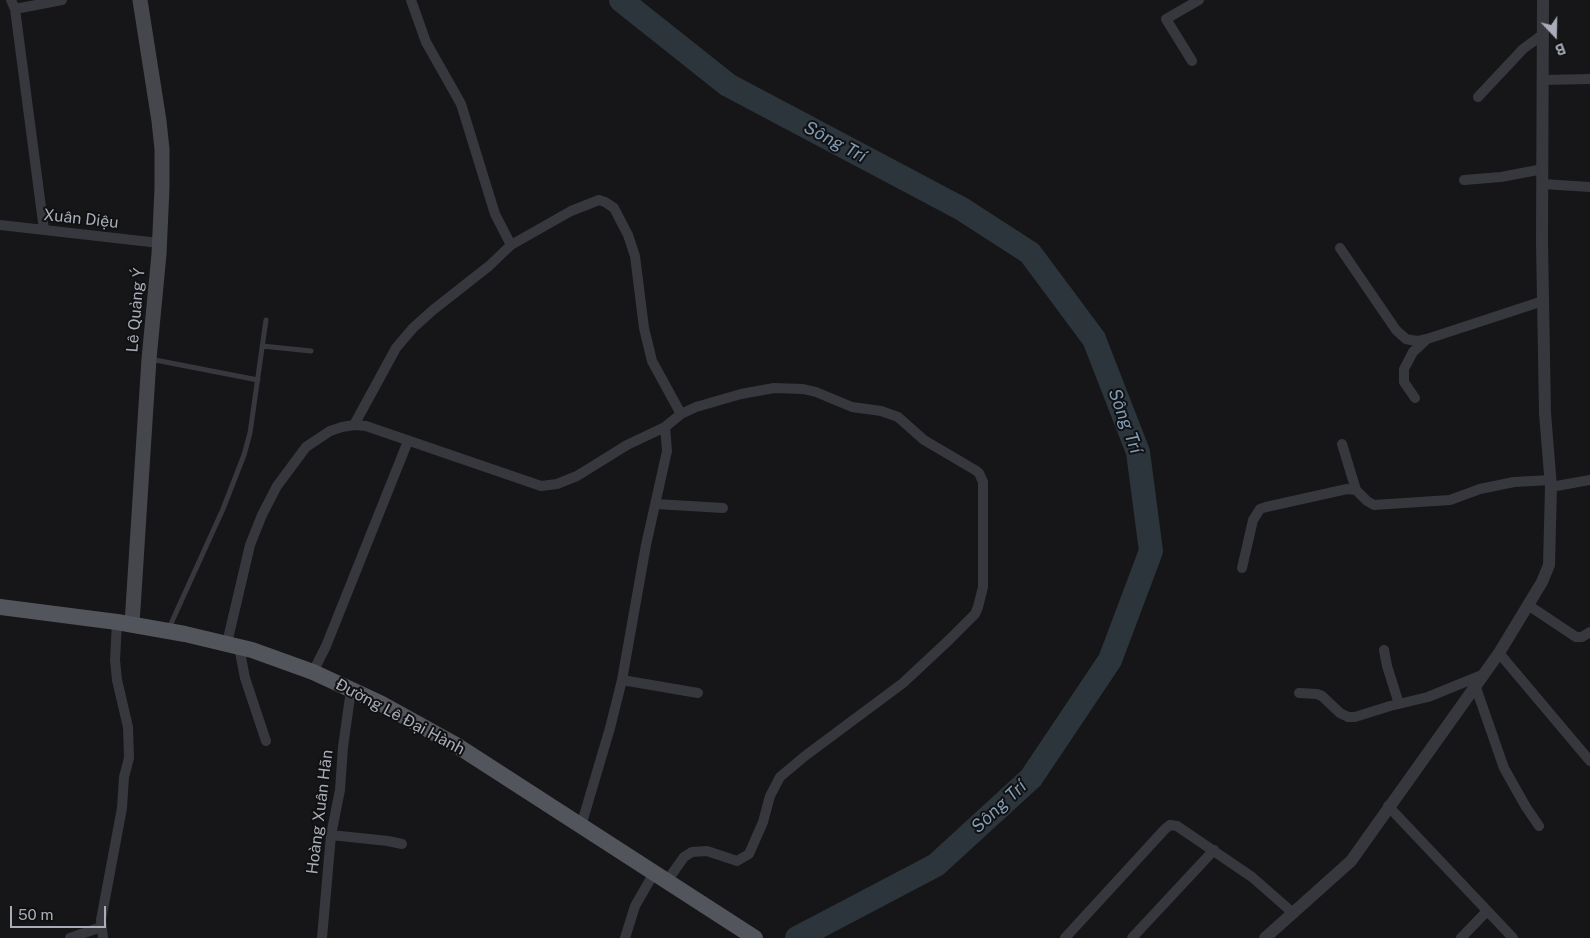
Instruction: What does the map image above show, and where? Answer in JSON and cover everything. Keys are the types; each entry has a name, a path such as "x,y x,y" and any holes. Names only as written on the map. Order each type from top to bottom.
{"main road":[{"name":"Lê Quảng Ý","path":"124,623 159,243 162,149 140,0"},
{"name":"Đường Lê Đại Hành","path":"1,609 124,623 168,631 233,645 314,672 380,703 456,745 756,938"}],"street":[{"path":"44,230 13,4 62,0"},
{"path":"411,0 426,42 461,104 495,214 511,245"},
{"path":"1192,61 1166,19 1199,0"},
{"path":"1265,938 1351,861 1388,806 1499,653 1542,582 1549,565 1551,483 1545,413 1543,301 1543,0"},
{"path":"1478,97 1522,50 1542,35"},
{"path":"1543,80 1590,79"},
{"path":"1464,180 1501,177 1543,169"},
{"path":"1543,184 1590,187"},
{"path":"354,425 396,348 432,310 489,266 511,245 570,211 599,200 614,208 628,235 635,256 644,328 652,360 682,414"},
{"name":"Xuân Diệu","path":"0,226 159,243"},
{"path":"1340,248 1396,330 1406,339 1418,341 1427,339 1543,301"},
{"path":"1415,398 1404,382 1404,369 1413,352 1427,339"},
{"path":"266,741 233,645 250,545 262,515 278,486 306,447 330,431 354,425 366,426 541,486 556,484 577,476 627,445 665,427 682,414 708,402 741,394 774,388 790,388 816,392 852,407 881,411 898,417 924,440 979,473 982,482 983,586 981,600 975,614 903,683 805,756 780,777 770,796 763,822 749,854 737,861 707,851 692,852 661,877 635,906 625,938"},
{"path":"581,826 622,680 646,545 667,451 665,427"},
{"path":"314,672 408,441"},
{"path":"1342,444 1356,490 1374,505 1383,506 1450,500 1480,489 1514,482 1551,483 1590,480"},
{"path":"1242,568 1254,520 1260,510 1266,506 1347,489 1356,490"},
{"path":"656,504 723,508"},
{"path":"1528,605 1576,636 1582,637 1590,632"},
{"path":"103,938 101,927 122,808 124,777 129,758 128,728 117,680 115,660 124,623"},
{"path":"1384,650 1399,704"},
{"path":"1499,653 1590,761"},
{"path":"622,680 698,693"},
{"path":"1299,693 1322,696 1340,713 1348,717 1360,716 1428,697 1479,680"},
{"path":"1479,680 1504,768 1539,826"},
{"name":"Hoàng Xuân Hãn","path":"322,938 331,835 340,790 343,747 352,690"},
{"path":"1388,806 1513,938"},
{"path":"1065,938 1167,826 1177,826 1214,850 1252,877 1293,913"},
{"path":"331,835 402,844"},
{"path":"1132,938 1214,850"},
{"path":"1461,938 1487,911"},
{"path":"70,938 101,927"}],"lane":[{"path":"168,631 212,535 239,468 250,433 266,320"},
{"path":"262,346 311,351"},
{"path":"149,359 258,380"}],"waterway":[{"name":"Sông Trí","path":"621,0 728,85 962,209 1030,253 1094,339 1138,452 1151,551 1110,660 1031,778 936,865 797,938"}]}
